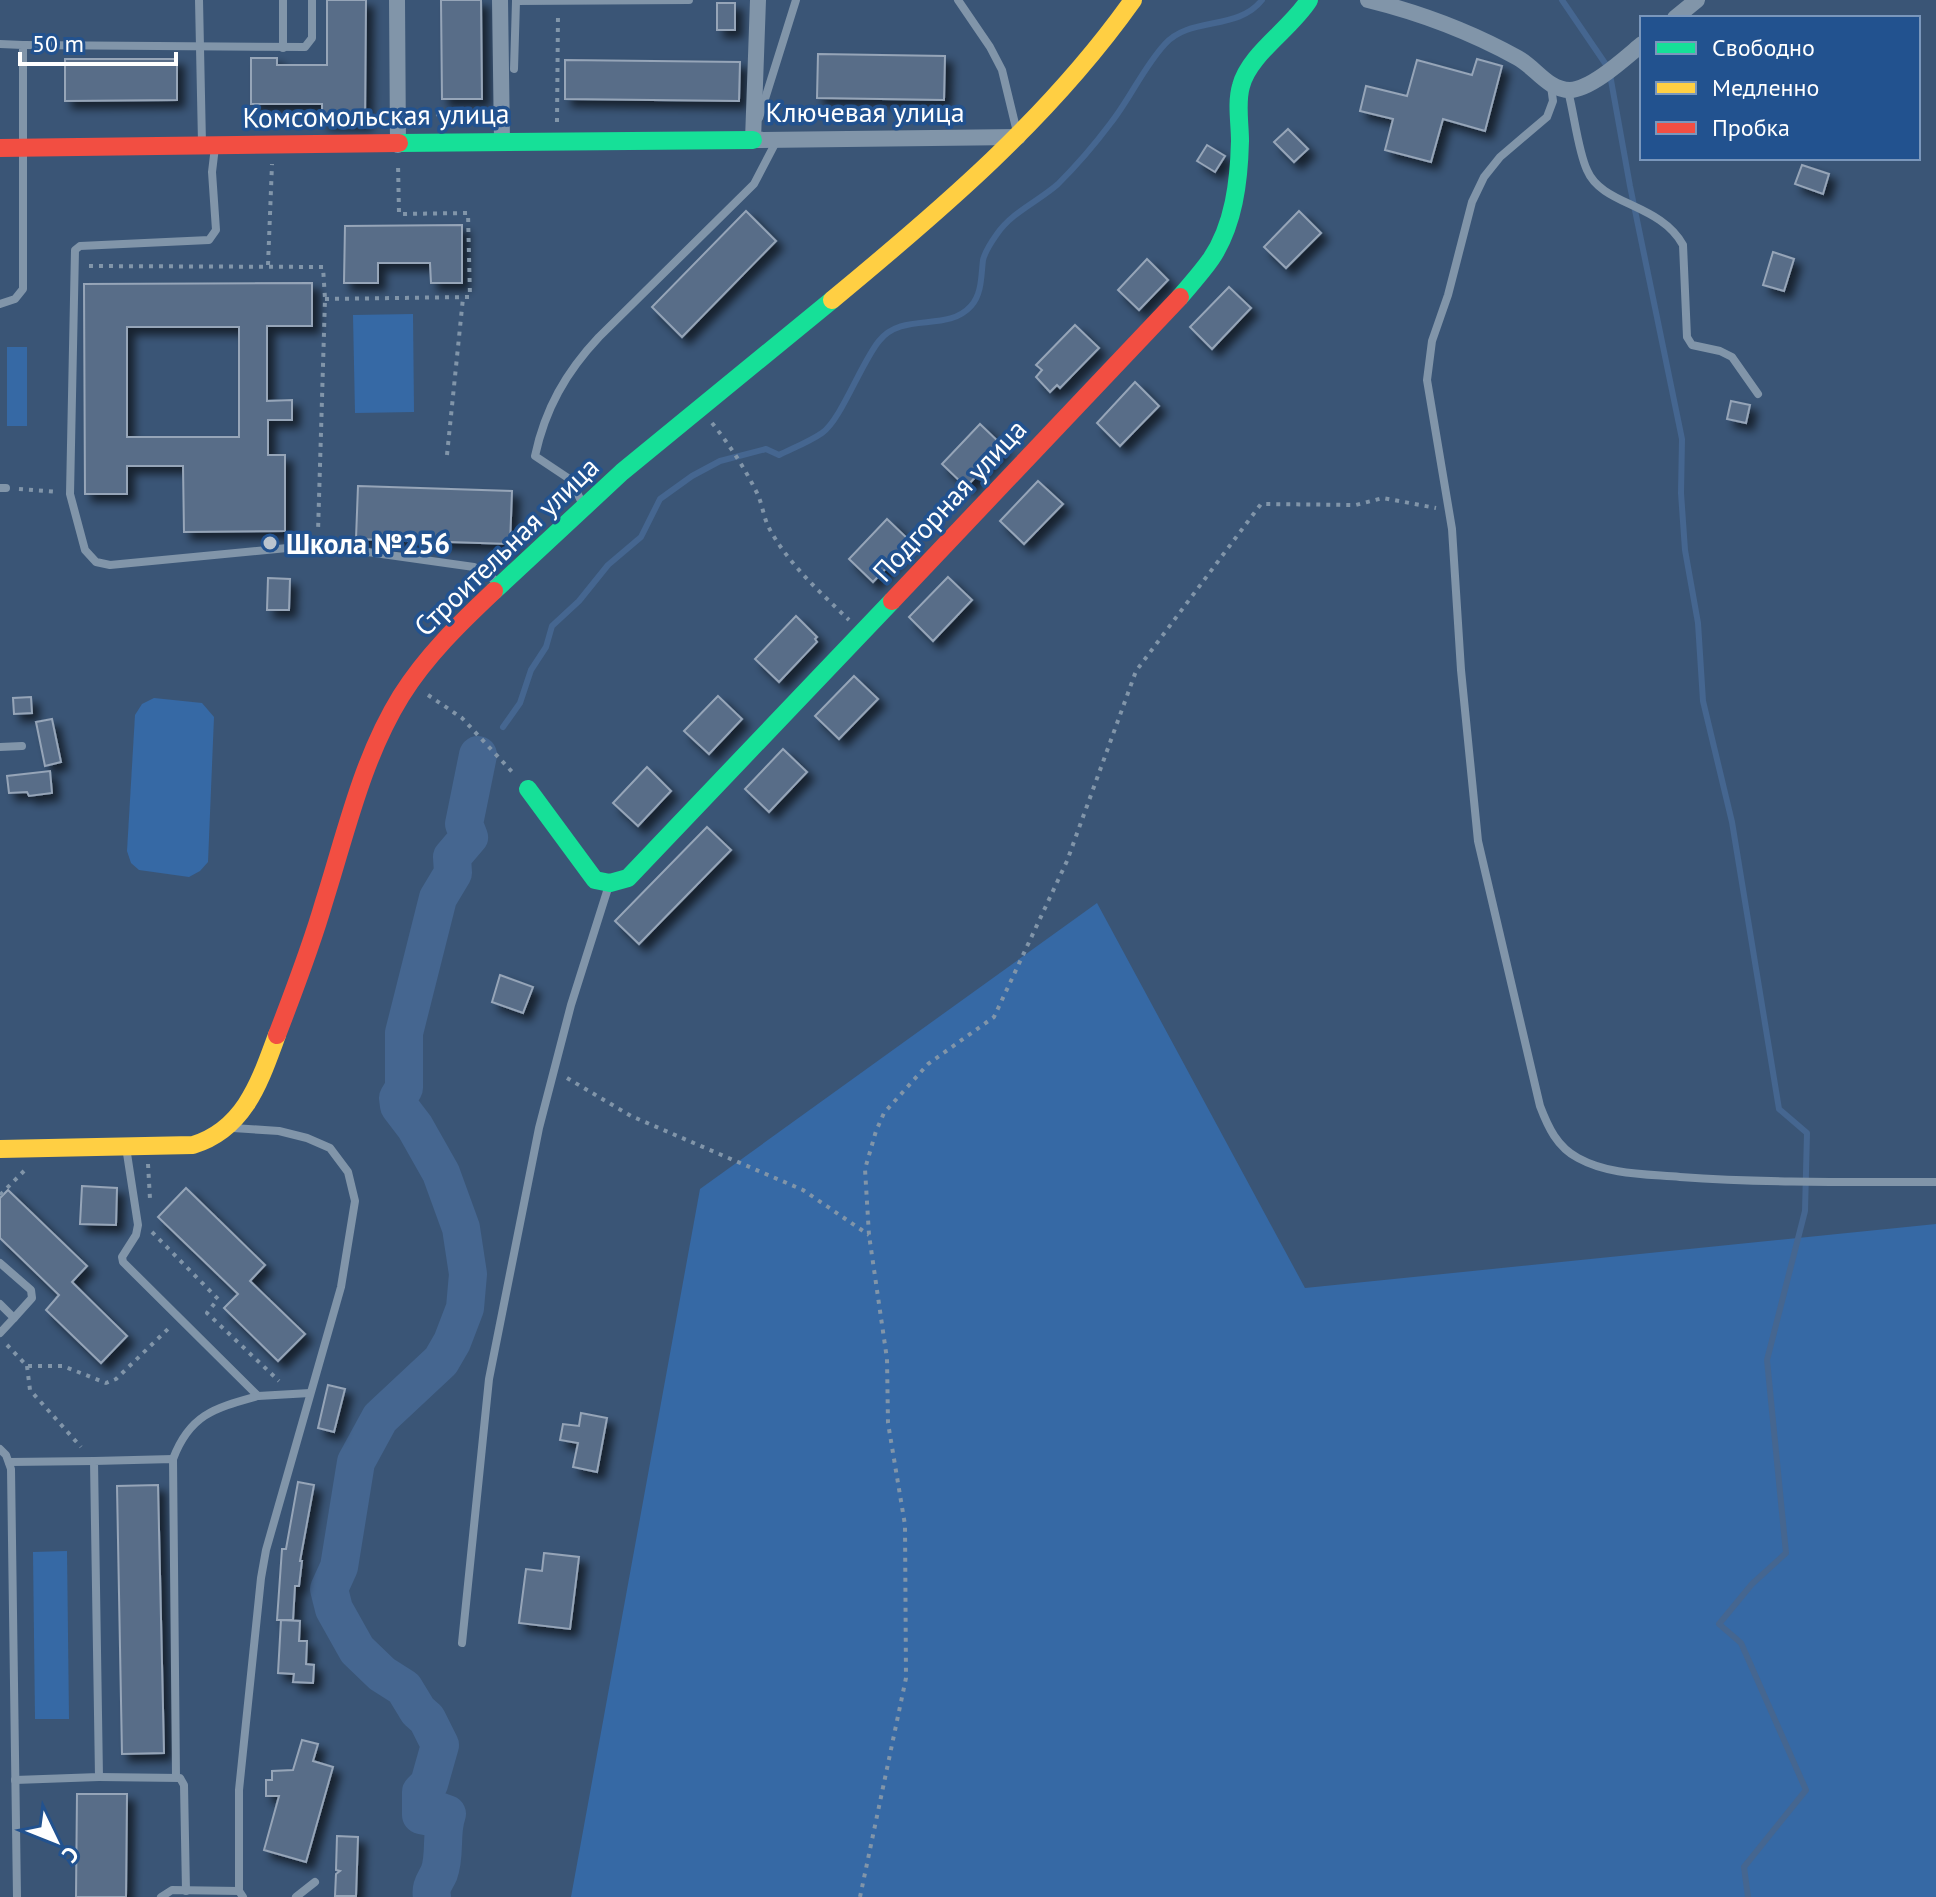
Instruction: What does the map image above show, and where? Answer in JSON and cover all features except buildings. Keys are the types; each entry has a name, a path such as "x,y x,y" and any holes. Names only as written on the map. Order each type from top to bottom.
{"street":[{"path":"397,0 398,145"},
{"path":"500,0 502,141"},
{"name":"Ключевая улица","path":"758,0 753,140 1018,137"},
{"name":"Строительная улица","path":"0,1149 193,1145 213,1139 228,1127 248,1102 266,1060 314,936 359,792 391,714 409,683 445,638 583,505 839,296 1018,137 1074,76 1133,0"},
{"name":"Подгорная улица","path":"609,884 620,883 633,875 1181,296 1212,257 1225,233 1236,180 1242,81 1250,67 1297,19 1309,0"},
{"path":"1368,0 1410,10 1472,35 1531,66 1551,85 1568,90 1586,87 1640,46"},
{"path":"1677,16 1697,0"},
{"name":"Комсомольская улица","path":"0,148 753,140"},
{"path":"528,789 595,880 609,884"}],"lane":[{"path":"199,0 199,47 216,230 209,240 80,246 75,250 70,494 85,550 96,562 105,564 318,545 474,567 501,584"},
{"path":"283,0 283,48"},
{"path":"0,44 305,47 312,38 312,0"},
{"path":"514,69 516,1 689,0"},
{"path":"753,140 796,0"},
{"path":"958,0 1002,70 1018,137"},
{"path":"0,304 15,299 23,289 23,45"},
{"path":"1551,85 1553,101 1547,117 1500,157 1484,177 1472,202 1428,365 1429,397 1448,510 1478,841 1540,1106 1555,1139 1566,1151 1610,1170 1740,1181 1936,1182"},
{"path":"1568,90 1587,171 1597,185 1660,218 1676,232 1683,245 1687,337 1692,345 1732,357 1758,394"},
{"path":"583,505 571,480 535,456 541,428 553,398 580,357 754,184 777,140"},
{"path":"0,747 22,746"},
{"path":"462,1643 489,1379 539,1128 571,1005 609,884"},
{"path":"161,1897 172,1890 241,1894 239,1790 261,1578 266,1550 341,1287 355,1201 348,1172 330,1148 279,1131 228,1127"},
{"path":"126,1146 138,1225 136,1235 122,1257 123,1262 258,1396"},
{"path":"0,1263 31,1290 32,1298 0,1336"},
{"path":"0,1304 14,1318"},
{"path":"186,1891 184,1785 176,1776 173,1459 182,1437 206,1414 258,1396 310,1393"},
{"path":"0,1449 9,1462 17,1897"},
{"path":"9,1462 173,1459"},
{"path":"94,1461 99,1777"},
{"path":"15,1780 176,1776"},
{"path":"296,1897 315,1882"}],"path":[{"path":"557,141 558,1"},
{"path":"416,102 416,116 502,115"},
{"path":"325,299 470,297 468,213 399,214 398,145"},
{"path":"268,265 272,171 270,146"},
{"path":"74,266 323,267 325,299 318,545"},
{"path":"447,455 463,298"},
{"path":"726,441 757,493 768,525 796,567 862,633"},
{"path":"3,488 70,494"},
{"path":"860,1897 906,1678 905,1525 888,1423 887,1359 869,1235 865,1169 876,1131 884,1113 928,1064 994,1017 1067,861 1136,671 1261,504 1356,505 1383,498 1448,510"},
{"path":"409,683 462,718 503,762"},
{"path":"554,1070 631,1116 803,1190 869,1235"},
{"path":"149,1169 151,1208"},
{"path":"152,1221 153,1234 218,1299 207,1313 294,1395"},
{"path":"27,1366 63,1366 106,1383 116,1379 179,1318"},
{"path":"0,1336 27,1366 30,1390 94,1461"}],"shaded area":[{"path":"413,314 414,412 355,413 353,315"},
{"path":"7,347 27,347 27,426 7,426"},
{"path":"154,698 202,703 214,717 208,862 189,877 139,870 131,863 127,851 135,715 142,704"},
{"path":"1097,903 1305,1288 1936,1224 1936,1897 571,1897 700,1189"},
{"path":"67,1551 69,1719 35,1719 33,1552"}],"waterway":[{"path":"503,727 520,703 531,670 546,647 552,626 579,601 608,565 641,537 660,499 720,461 766,449 779,455 822,433 836,416 872,351 889,332 912,324 950,319 971,306 979,290 984,257 997,234 1010,219 1058,184 1078,162 1117,114 1165,44 1187,30 1240,16 1262,0"},
{"path":"1562,0 1609,69 1682,439 1681,493 1685,550 1698,623 1703,701 1732,822 1779,1109 1807,1133 1805,1211 1767,1360 1786,1553 1752,1584 1719,1624 1741,1643 1806,1790 1744,1867 1748,1897"},
{"path":"432,1897 432,1887 441,1866 447,1814 436,1810 431,1817 421,1815 421,1792 429,1784 440,1745 427,1719 418,1711 404,1688 382,1674 357,1650 334,1609 329,1589 339,1567 356,1462 380,1418 441,1361 465,1308 468,1274 461,1228 441,1173 415,1127 399,1106 398,1098 404,1088 404,1033 438,898 453,873 452,857 469,837 464,824 478,755"}],"traffic: fast":[{"path":"1180,297 1211,259 1230,217 1238,172 1239,99 1245,74 1309,0"},
{"path":"399,143 753,140"},
{"path":"494,591 622,472 832,300"},
{"path":"528,789 595,880 610,883 628,878 892,601"}],"traffic: slow":[{"path":"832,300 993,160 1066,83 1133,0"},
{"path":"0,1149 193,1145 211,1138 226,1128 248,1101 277,1035"}],"traffic: jam":[{"path":"0,148 399,143"},
{"path":"892,601 1180,297"},
{"path":"277,1035 314,936 365,771 387,720 432,654 494,591"}],"place":[{"name":"Школа №256","path":"270,543"}]}
